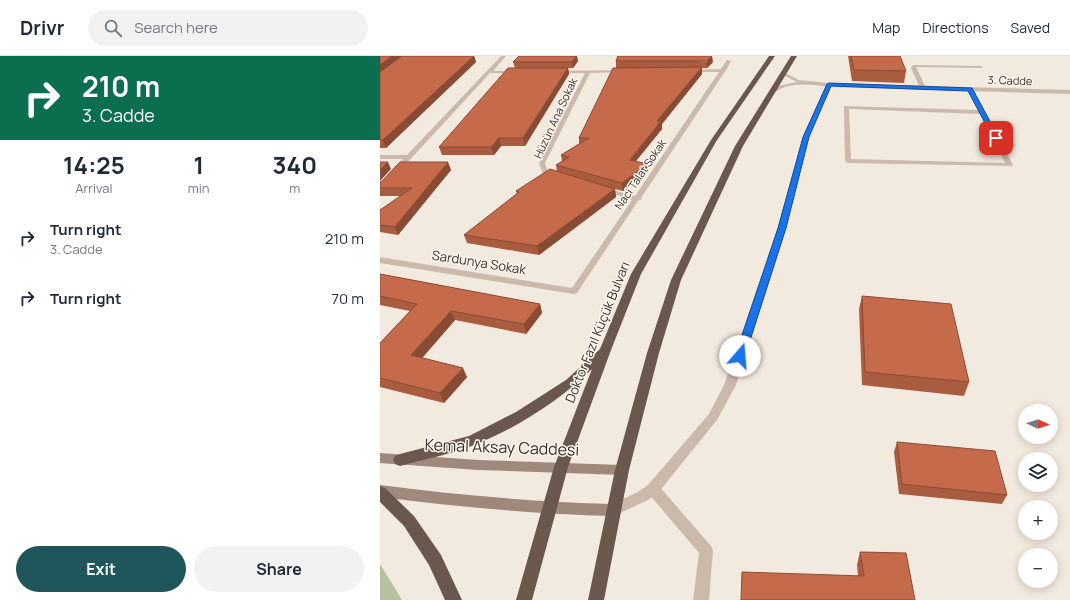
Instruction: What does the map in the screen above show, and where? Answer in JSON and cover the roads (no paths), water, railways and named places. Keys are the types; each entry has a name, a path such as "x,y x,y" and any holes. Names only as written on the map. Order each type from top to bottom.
{"highway":[{"name":"Doktor Fazıl Küçük Bulvarı","path":"524,600 561,467 605,350 640,267 714,140 772,56"},
{"path":"596,600 622,470 653,353 676,280 739,146 794,56"},
{"path":"400,460 472,440 521,416 570,383 605,350"},
{"path":"380,491 409,521 435,560 454,600"}],"main road":[{"name":"Kemal Aksay Caddesi","path":"380,458 478,465 622,470"},
{"path":"380,491 460,501 549,508 613,510"}],"street":[{"path":"380,187 504,56"},
{"name":"Naci Talat Sokak","path":"574,291 638,199 729,61"},
{"path":"923,88 913,68 915,66 981,67"},
{"path":"684,71 724,70"},
{"path":"550,72 628,71"},
{"path":"489,72 527,72"},
{"name":"Hüzün Ana Sokak","path":"566,178 545,172 542,163 588,72"},
{"path":"783,73 792,79 806,83"},
{"path":"771,93 779,87 806,83"},
{"name":"3. Cadde","path":"806,83 1070,92"},
{"path":"613,510 643,496 653,489 713,417 730,385 782,228 806,137 829,84"},
{"path":"970,89 1010,165 848,161 846,107 982,112"},
{"path":"380,157 407,158"},
{"path":"595,186 638,199"},
{"name":"Sardunya Sokak","path":"380,260 574,291"},
{"path":"653,489 706,551 701,600"}]}
